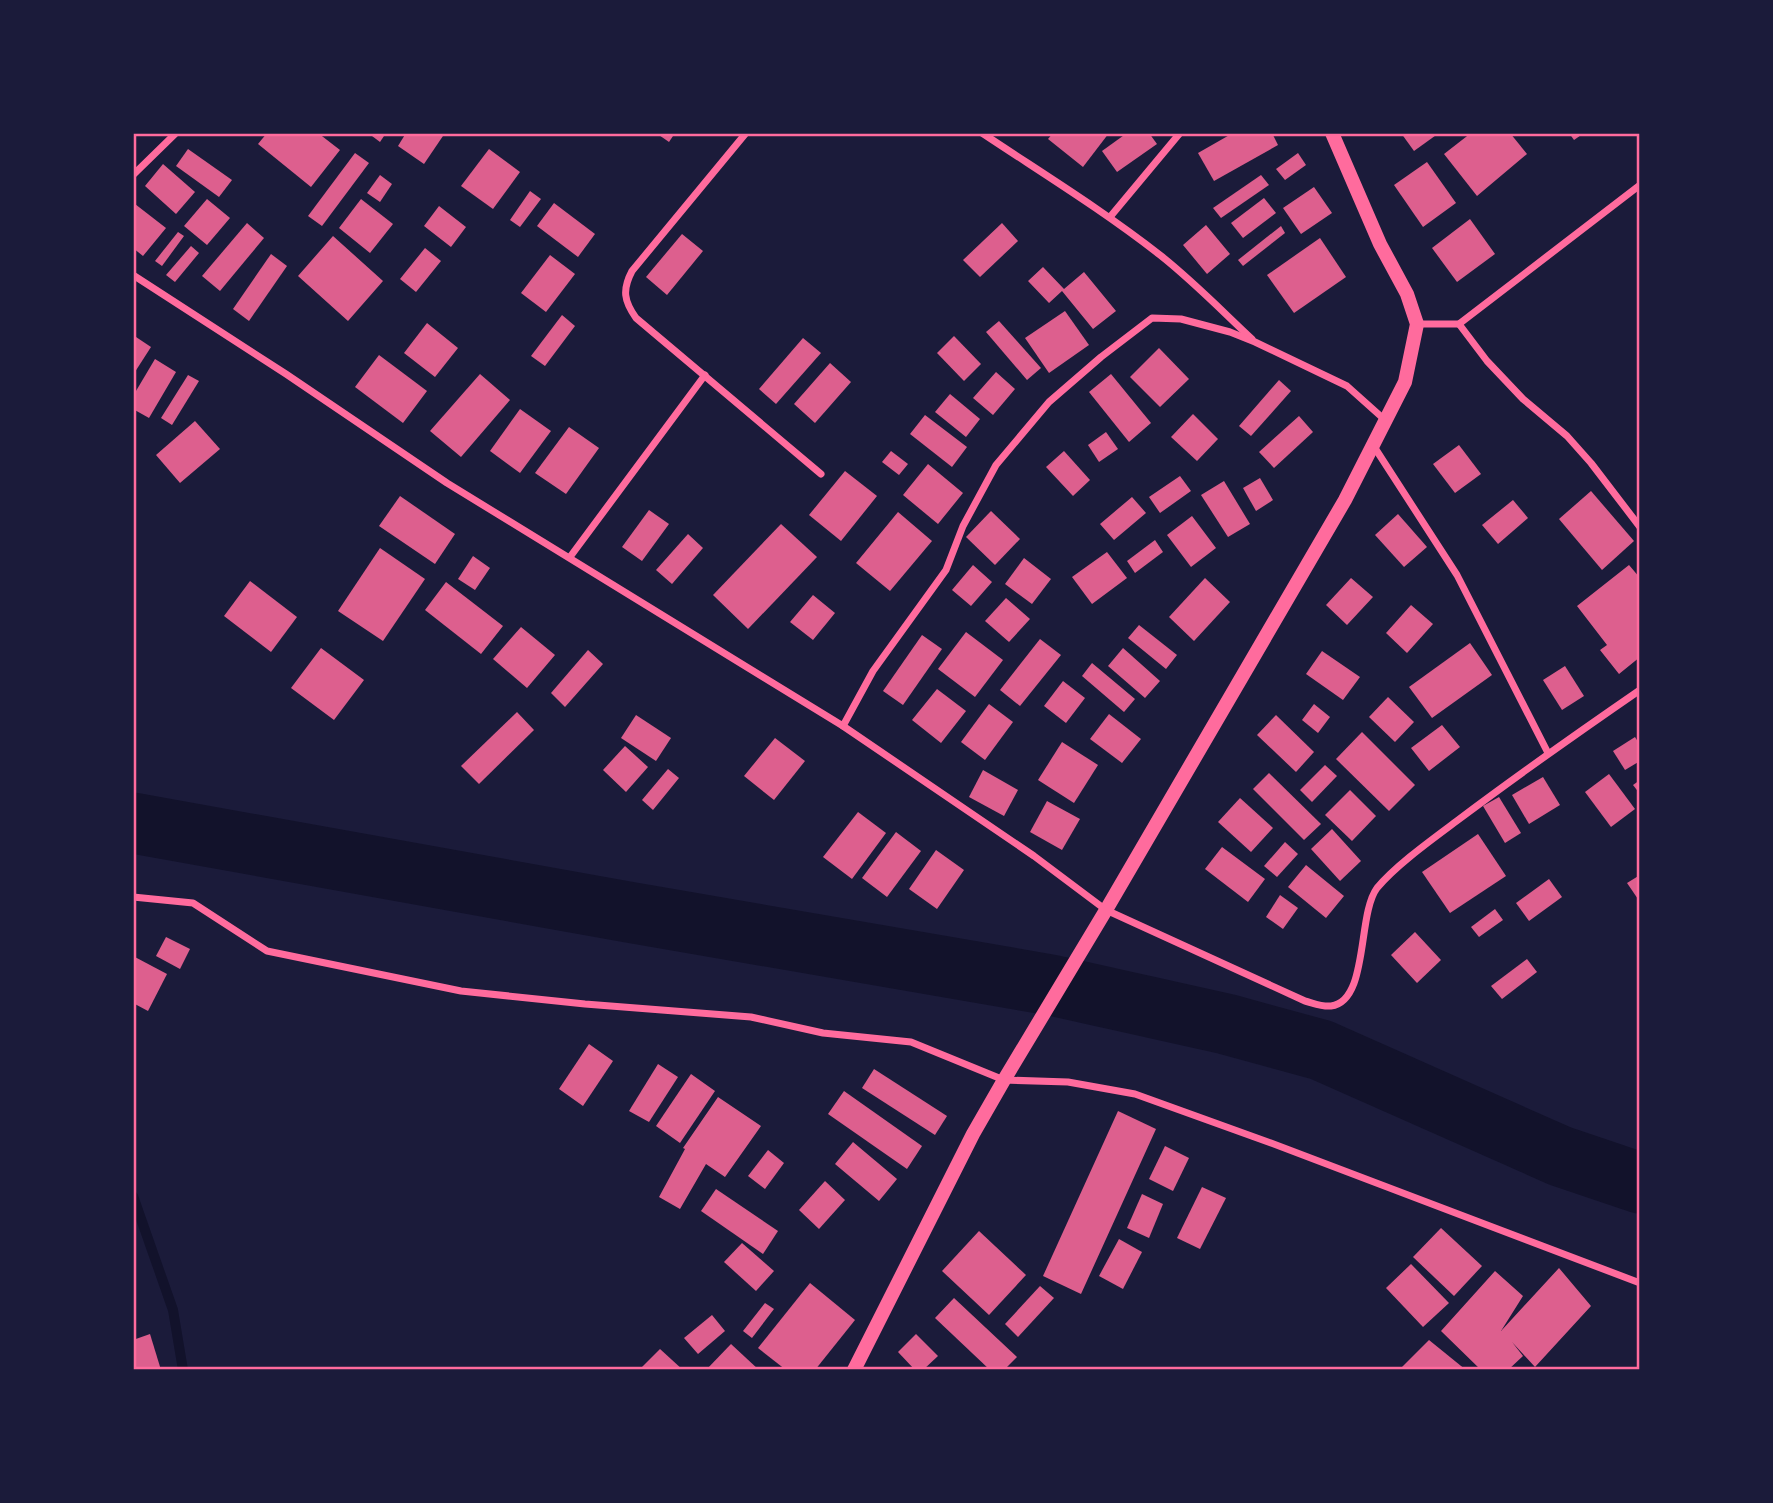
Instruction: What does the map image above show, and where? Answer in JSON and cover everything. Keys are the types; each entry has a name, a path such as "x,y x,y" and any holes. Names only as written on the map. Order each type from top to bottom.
{"main road":[{"path":"854,1370 1004,1080 1345,500 1405,382 1417,324 1407,294 1380,244 1332,133"}],"street":[{"path":"133,175 176,133"},
{"path":"746,133 632,271 624,291 626,303 636,318 821,474"},
{"path":"982,133 1110,217 1203,292 1255,342"},
{"path":"1110,217 1180,133"},
{"path":"1417,324 1459,324 1640,185"},
{"path":"133,275 447,483 843,726 1034,856 1106,910 1305,1001 1334,1005 1346,998 1354,983 1360,961 1365,920 1377,888 1419,850 1548,753 1640,690"},
{"path":"843,726 873,671 946,570 963,526 996,465 1049,402 1101,357 1153,318 1181,319 1230,332 1255,342 1347,386 1385,420"},
{"path":"1459,324 1487,361 1522,398 1567,436 1640,527"},
{"path":"570,557 705,375"},
{"path":"1372,445 1457,575 1548,753"},
{"path":"133,897 193,903 267,951 461,991 751,1017 823,1032 911,1042 1004,1080 1068,1082 1135,1094 1640,1283"}],"building":[{"path":"267,133 318,133 340,150 311,187 258,144"},
{"path":"368,133 386,133 380,142"},
{"path":"406,133 445,133 424,164 398,146"},
{"path":"656,133 675,133 669,142"},
{"path":"1053,133 1109,133 1083,167 1048,139"},
{"path":"1127,133 1149,133 1157,144 1117,172 1102,151"},
{"path":"1233,133 1272,133 1278,145 1214,181 1198,153"},
{"path":"1401,133 1439,133 1414,151"},
{"path":"1471,133 1510,133 1527,154 1477,196 1444,154"},
{"path":"1569,133 1584,133 1574,140"},
{"path":"188,149 232,180 219,197 176,166"},
{"path":"489,149 520,172 493,209 461,186"},
{"path":"355,153 369,163 322,226 308,216"},
{"path":"1298,153 1306,165 1285,180 1276,169"},
{"path":"1427,162 1456,203 1423,227 1394,185"},
{"path":"163,164 195,192 176,214 145,186"},
{"path":"380,175 392,184 380,202 367,193"},
{"path":"1261,175 1269,185 1221,218 1213,208"},
{"path":"1314,187 1332,213 1301,234 1283,208"},
{"path":"530,191 541,199 520,227 510,220"},
{"path":"1264,198 1276,213 1243,238 1231,223"},
{"path":"207,199 230,218 207,245 184,226"},
{"path":"361,199 393,224 370,253 339,228"},
{"path":"554,203 595,234 578,257 537,226"},
{"path":"135,204 166,228 143,256 133,248"},
{"path":"439,206 466,227 451,247 424,226"},
{"path":"1470,219 1495,254 1457,282 1432,248"},
{"path":"247,223 264,238 220,291 202,276"},
{"path":"1002,223 1018,241 980,277 963,260"},
{"path":"1206,225 1230,254 1207,274 1183,245"},
{"path":"1281,226 1285,233 1243,266 1238,260"},
{"path":"178,232 184,236 162,266 155,261"},
{"path":"682,234 703,251 667,295 646,277"},
{"path":"333,236 383,281 348,321 298,276"},
{"path":"1320,238 1346,277 1294,313 1267,275"},
{"path":"191,246 199,253 175,282 166,275"},
{"path":"425,248 441,261 416,292 400,279"},
{"path":"271,254 287,266 249,321 233,309"},
{"path":"550,255 575,274 546,312 521,293"},
{"path":"1043,267 1064,289 1084,272 1116,311 1093,329 1062,291 1049,303 1028,281"},
{"path":"1065,311 1089,345 1049,373 1025,338"},
{"path":"562,315 575,326 545,366 531,356"},
{"path":"999,321 1041,368 1027,380 986,332"},
{"path":"427,323 458,348 435,377 404,353"},
{"path":"133,335 151,347 133,375"},
{"path":"954,336 981,364 964,381 937,353"},
{"path":"803,338 821,353 776,404 759,389"},
{"path":"1159,348 1189,379 1160,407 1130,377"},
{"path":"379,355 427,391 403,423 355,387"},
{"path":"155,359 176,372 149,418 133,409 133,396"},
{"path":"830,363 851,382 815,423 794,404"},
{"path":"996,372 1015,389 993,415 973,398"},
{"path":"480,374 510,400 461,457 430,431"},
{"path":"1111,374 1151,423 1129,442 1089,392"},
{"path":"188,375 199,381 172,425 161,418"},
{"path":"1279,380 1291,391 1251,436 1239,426"},
{"path":"950,394 980,419 966,437 935,412"},
{"path":"520,409 551,431 520,473 490,451"},
{"path":"1193,414 1218,439 1197,461 1171,437"},
{"path":"925,415 967,447 952,467 910,434"},
{"path":"1299,416 1313,432 1274,468 1259,452"},
{"path":"195,421 220,449 180,483 156,455"},
{"path":"569,427 599,448 566,494 535,473"},
{"path":"1106,432 1118,449 1099,462 1088,445"},
{"path":"1459,445 1481,474 1455,493 1433,464"},
{"path":"891,451 908,464 899,475 882,462"},
{"path":"1064,451 1090,480 1073,496 1046,467"},
{"path":"928,464 963,493 938,524 903,495"},
{"path":"845,471 877,496 841,541 809,515"},
{"path":"1180,476 1191,491 1160,513 1149,497"},
{"path":"1260,478 1273,500 1256,511 1243,488"},
{"path":"1224,481 1250,524 1228,537 1201,495"},
{"path":"1591,491 1634,541 1602,570 1559,519"},
{"path":"400,496 455,534 435,564 379,526"},
{"path":"1132,497 1146,513 1114,540 1100,524"},
{"path":"1513,500 1528,518 1498,544 1482,525"},
{"path":"649,510 669,524 642,561 622,547"},
{"path":"991,511 1020,539 995,565 966,537"},
{"path":"898,512 932,541 890,591 856,563"},
{"path":"1398,514 1427,547 1404,567 1375,535"},
{"path":"1192,516 1216,548 1191,567 1167,535"},
{"path":"781,524 817,557 748,629 713,595"},
{"path":"688,534 703,548 672,584 656,570"},
{"path":"1155,540 1163,552 1135,573 1127,561"},
{"path":"380,548 425,579 383,641 338,611"},
{"path":"1107,552 1127,578 1092,604 1072,577"},
{"path":"473,556 490,568 475,590 458,579"},
{"path":"1024,558 1051,579 1032,604 1005,584"},
{"path":"973,565 992,582 971,606 952,590"},
{"path":"1629,565 1640,578 1640,657 1619,674 1600,650 1607,645 1577,606"},
{"path":"1205,578 1230,602 1194,641 1169,617"},
{"path":"1351,578 1373,597 1347,625 1326,605"},
{"path":"250,581 297,617 271,652 224,616"},
{"path":"446,582 503,626 481,654 425,610"},
{"path":"813,595 835,613 813,640 790,622"},
{"path":"1006,598 1030,619 1009,642 985,621"},
{"path":"1411,605 1433,624 1407,653 1386,633"},
{"path":"1139,625 1177,655 1166,669 1128,638"},
{"path":"521,627 555,655 527,688 493,659"},
{"path":"966,632 1003,660 975,697 938,669"},
{"path":"922,635 942,649 903,705 883,691"},
{"path":"1040,639 1061,655 1020,706 1000,690"},
{"path":"1470,643 1492,675 1432,718 1409,687"},
{"path":"321,648 364,680 334,720 291,688"},
{"path":"1123,648 1160,681 1145,698 1108,666"},
{"path":"588,650 603,664 565,707 551,693"},
{"path":"1322,651 1360,677 1343,700 1306,674"},
{"path":"1092,663 1135,699 1124,712 1082,676"},
{"path":"1565,666 1584,696 1562,710 1543,680"},
{"path":"1063,681 1085,698 1066,723 1044,706"},
{"path":"937,689 966,711 941,743 912,720"},
{"path":"1388,697 1414,722 1395,742 1369,717"},
{"path":"989,704 1013,722 985,760 961,742"},
{"path":"1314,704 1330,717 1318,733 1302,720"},
{"path":"517,712 534,730 479,784 461,766"},
{"path":"1109,714 1141,739 1122,763 1090,739"},
{"path":"636,715 671,738 656,761 621,738"},
{"path":"1276,715 1314,752 1296,772 1257,735"},
{"path":"1442,725 1460,747 1429,771 1411,748"},
{"path":"1362,732 1415,785 1389,811 1336,759"},
{"path":"1635,737 1640,745 1640,761 1625,770 1613,751"},
{"path":"775,738 805,761 774,800 744,776"},
{"path":"1062,742 1098,765 1074,803 1038,780"},
{"path":"625,746 648,767 626,792 603,770"},
{"path":"1325,765 1337,776 1312,802 1300,790"},
{"path":"668,769 679,778 653,810 642,800"},
{"path":"983,770 1018,790 1004,816 969,797"},
{"path":"1269,773 1321,824 1304,840 1253,789"},
{"path":"1609,774 1635,809 1611,827 1585,792"},
{"path":"1543,777 1560,805 1529,824 1512,795"},
{"path":"1640,780 1640,794 1633,785"},
{"path":"1350,790 1376,816 1352,841 1325,815"},
{"path":"1499,797 1521,833 1505,843 1483,806"},
{"path":"1240,798 1273,828 1251,852 1218,822"},
{"path":"1047,801 1080,819 1062,850 1030,832"},
{"path":"858,812 886,833 852,879 823,857"},
{"path":"1332,829 1361,861 1340,881 1311,849"},
{"path":"896,832 921,851 887,897 862,878"},
{"path":"1478,834 1506,876 1450,913 1422,872"},
{"path":"1285,842 1298,854 1277,877 1264,866"},
{"path":"1222,847 1265,879 1248,902 1205,869"},
{"path":"936,850 964,870 937,909 909,889"},
{"path":"1306,865 1344,896 1326,918 1288,887"},
{"path":"1640,875 1640,902 1627,883"},
{"path":"1549,879 1562,897 1529,921 1516,903"},
{"path":"1280,895 1298,908 1283,929 1266,917"},
{"path":"1495,909 1503,920 1479,937 1471,927"},
{"path":"1415,932 1441,960 1417,983 1391,955"},
{"path":"166,937 190,949 180,969 156,956"},
{"path":"133,956 167,974 148,1011 133,1003"},
{"path":"1527,959 1537,972 1502,999 1491,986"},
{"path":"589,1044 613,1061 583,1106 559,1089"},
{"path":"658,1064 678,1077 649,1122 629,1111"},
{"path":"874,1069 947,1116 935,1135 862,1088"},
{"path":"691,1074 715,1091 680,1143 656,1126"},
{"path":"844,1091 922,1146 907,1169 828,1114"},
{"path":"718,1097 761,1126 725,1177 706,1164 680,1209 659,1197 685,1149 683,1148"},
{"path":"1118,1111 1156,1129 1081,1294 1043,1276"},
{"path":"853,1142 897,1179 879,1201 835,1164"},
{"path":"1165,1146 1189,1158 1173,1191 1149,1179"},
{"path":"768,1150 784,1163 765,1189 748,1176"},
{"path":"825,1181 845,1200 819,1229 799,1210"},
{"path":"1202,1187 1226,1198 1200,1249 1177,1238"},
{"path":"716,1189 778,1231 763,1254 701,1211"},
{"path":"1142,1194 1163,1204 1149,1238 1127,1228"},
{"path":"1441,1228 1482,1266 1454,1296 1413,1257"},
{"path":"979,1231 1026,1275 989,1315 942,1271"},
{"path":"1119,1239 1142,1252 1123,1289 1099,1276"},
{"path":"742,1243 774,1271 756,1291 724,1262"},
{"path":"1411,1264 1449,1303 1423,1327 1386,1288"},
{"path":"1559,1268 1591,1306 1535,1367 1512,1342 1523,1356 1508,1370 1481,1370 1441,1331 1495,1271 1523,1296 1501,1331"},
{"path":"810,1283 855,1320 815,1370 786,1370 758,1348"},
{"path":"1040,1286 1054,1298 1018,1337 1005,1324"},
{"path":"954,1298 1017,1357 1004,1370 990,1370 935,1318"},
{"path":"765,1303 774,1309 752,1338 743,1331"},
{"path":"712,1315 725,1331 698,1354 684,1338"},
{"path":"150,1334 161,1370 133,1370 133,1340"},
{"path":"916,1334 938,1356 923,1370 915,1370 898,1352"},
{"path":"1429,1340 1466,1370 1399,1370"},
{"path":"731,1344 759,1370 706,1370"},
{"path":"660,1349 683,1370 645,1370 642,1367"}],"waterway":[{"path":"133,823 1051,985 1226,1024 1321,1050 1560,1156 1640,1183"},
{"path":"133,1196 173,1310 183,1370"}]}
